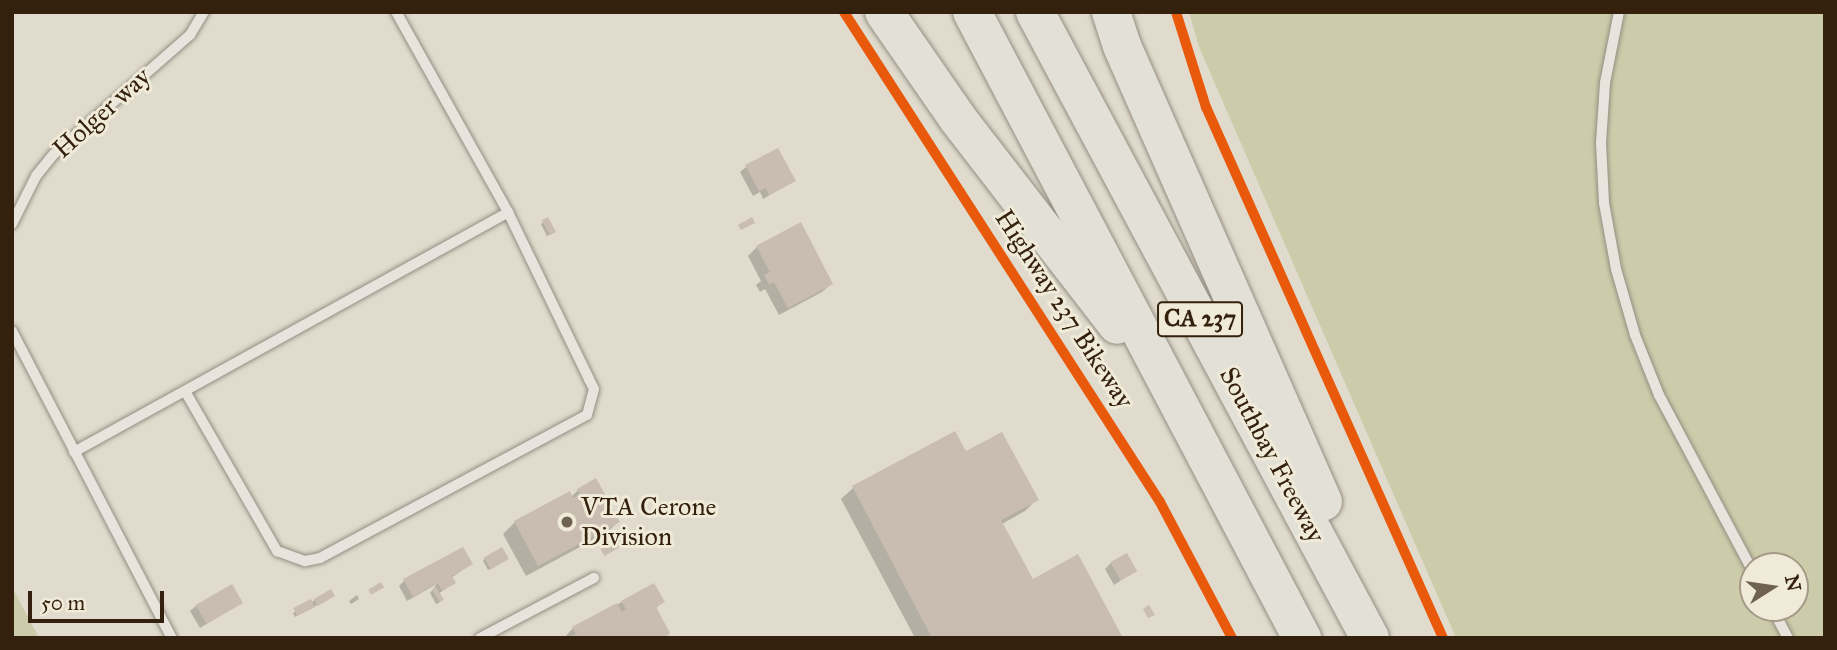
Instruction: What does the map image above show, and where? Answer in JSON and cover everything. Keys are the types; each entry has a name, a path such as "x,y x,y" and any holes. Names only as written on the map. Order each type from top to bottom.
{"highway":[{"path":"884,12 958,119 1179,405"},
{"name":"CA 237","path":"972,12 1302,638"},
{"path":"1018,12 1361,634"},
{"name":"Southbay Freeway","path":"1035,12 1361,634"},
{"path":"1111,12 1122,46 1336,530 1361,634"}],"lane":[{"name":"Holger way","path":"12,224 36,176 54,154 190,35 204,12"},
{"path":"185,391 277,551 305,561 320,558 575,424 587,415 592,405 594,389 508,212 396,12"},
{"path":"1619,12 1605,83 1601,144 1604,203 1616,269 1635,335 1659,395 1742,552"},
{"path":"74,452 508,212"},
{"path":"12,331 172,638"},
{"path":"480,638 594,578"},
{"path":"1779,622 1788,638"}],"green space":[{"path":"1189,12 1825,12 1825,638 1456,638 1199,47"},
{"path":"12,587 39,638 12,638"}],"building":[{"path":"778,148 796,181 769,195 766,188 759,191 745,165"},
{"path":"548,217 556,232 550,235 542,220"},
{"path":"752,217 755,223 741,230 738,225"},
{"path":"801,222 833,284 788,308 774,282 769,284 764,275 770,272 756,246"},
{"path":"955,431 966,451 1002,432 1039,500 1001,520 1033,579 1078,554 1123,638 932,638 852,486"},
{"name":"VTA Cerone Division","path":"596,478 620,522 538,566 514,521 570,491 573,498 580,494 577,489"},
{"path":"623,536 627,543 604,556 600,549"},
{"path":"463,547 473,564 452,576 456,583 442,591 438,583 413,597 403,579"},
{"path":"502,547 509,559 491,570 484,558"},
{"path":"1127,553 1137,571 1121,581 1110,562"},
{"path":"381,582 384,587 371,595 368,590"},
{"path":"654,583 665,602 656,607 670,633 665,638 569,638 576,634 572,627 617,603 622,612 626,609 621,601"},
{"path":"232,584 243,603 207,624 196,605"},
{"path":"436,587 444,600 440,602 432,590"},
{"path":"331,589 335,596 318,606 314,599"},
{"path":"311,599 315,607 297,616 293,608"},
{"path":"1149,605 1155,615 1148,618 1143,609"}],"cycle path":[{"name":"Highway 237 Bikeway","path":"844,12 1160,502 1232,638"},
{"path":"1176,12 1206,107 1443,638"}],"place":[{"name":"VTA Cerone Division","path":"567,522"}]}
